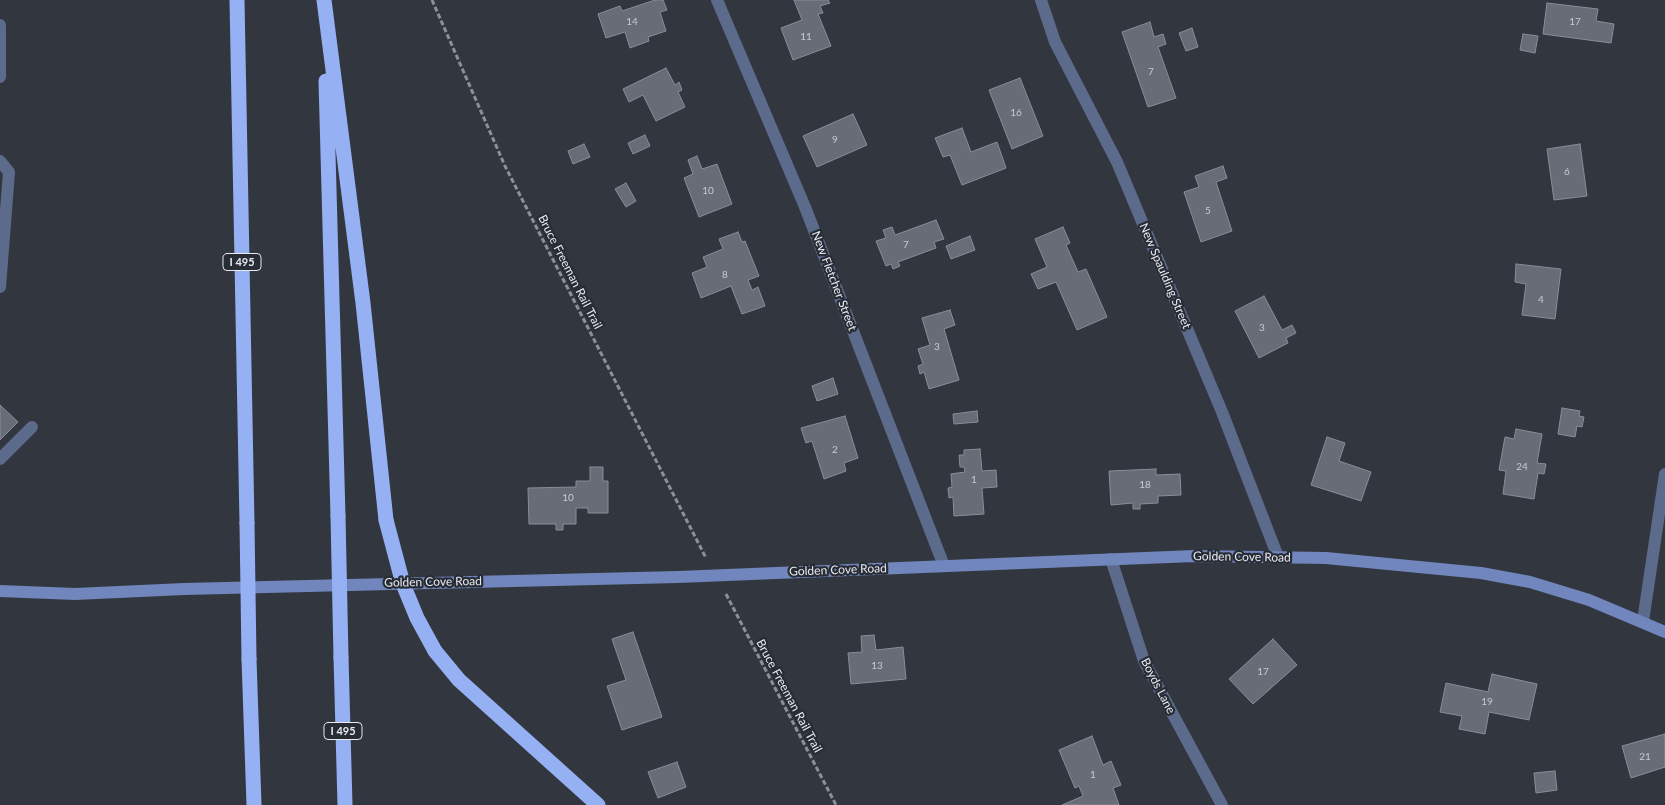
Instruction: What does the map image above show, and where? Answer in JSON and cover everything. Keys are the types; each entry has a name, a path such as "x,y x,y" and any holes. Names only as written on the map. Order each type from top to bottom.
{"highway":[{"name":"I 495","path":"237,0 254,805"},
{"name":"I 495","path":"324,0 345,805"},
{"path":"324,0 363,302 386,520 403,584 417,618 435,651 446,666 466,687 598,805"}],"main road":[{"name":"Golden Cove Road","path":"0,591 110,593 184,588 678,577 1194,556 1278,557 1399,563 1481,573 1538,585 1589,600 1643,621 1665,632"}],"street":[{"name":"New Fletcher Street","path":"717,0 805,207 944,566"},
{"name":"New Spaulding Street","path":"1041,0 1055,42 1117,162 1222,412 1278,557"},
{"path":"0,25 0,78"},
{"path":"0,161 9,172 0,287"},
{"path":"0,459 32,427"},
{"path":"1643,621 1665,474"},
{"name":"Boyds Lane","path":"1111,559 1144,661 1222,805"}],"path":[{"name":"Bruce Freeman Rail Trail","path":"432,0 505,166 702,548"},
{"name":"Bruce Freeman Rail Trail","path":"726,596 836,805"}],"building":[{"path":"655,0 663,0 667,10 660,12 666,31 648,37 649,41 630,48 625,32 606,38 598,14 620,6 622,11"},
{"path":"794,0 828,0 830,3 820,6 823,13 818,14 831,46 793,60 781,28 802,20"},
{"path":"1547,3 1598,9 1596,21 1614,24 1611,43 1543,34"},
{"path":"1150,22 1154,37 1163,34 1166,44 1158,47 1176,98 1148,107 1122,32"},
{"path":"1192,28 1198,47 1186,51 1179,33"},
{"path":"1523,34 1538,36 1535,53 1520,50"},
{"path":"666,68 675,85 679,82 682,90 678,92 685,107 656,121 643,95 629,102 623,89"},
{"path":"1020,78 1043,136 1012,149 989,90"},
{"path":"853,114 867,145 817,167 803,136"},
{"path":"962,128 971,152 997,142 1006,168 962,185 950,155 943,157 935,138"},
{"path":"645,135 650,146 633,154 628,143"},
{"path":"584,144 590,157 573,164 568,151"},
{"path":"1580,144 1587,196 1554,200 1547,149"},
{"path":"697,156 702,169 717,164 732,204 699,217 684,178 693,174 688,160"},
{"path":"1223,166 1227,178 1216,182 1232,231 1201,242 1184,192 1199,187 1195,176"},
{"path":"626,183 636,201 626,207 615,189"},
{"path":"936,220 944,239 934,242 936,248 898,262 900,266 893,269 891,264 886,266 876,241 886,238 883,230 892,227 895,235"},
{"path":"1063,227 1070,243 1066,245 1078,272 1086,269 1107,317 1077,330 1056,282 1038,289 1031,274 1047,267 1035,239"},
{"path":"738,232 742,242 745,241 759,276 748,280 752,290 758,287 765,306 742,314 731,286 701,298 692,273 707,267 703,257 723,249 719,239"},
{"path":"970,236 975,250 951,259 946,246"},
{"path":"1516,264 1561,269 1555,319 1522,315 1526,284 1515,282"},
{"path":"1264,296 1282,330 1292,325 1296,333 1286,338 1288,343 1259,358 1235,311"},
{"path":"950,310 955,325 944,329 959,380 929,389 924,372 920,374 918,366 923,364 918,349 930,345 922,318"},
{"path":"833,378 838,394 817,401 812,386"},
{"path":"0,405 18,422 0,440"},
{"path":"1562,408 1580,411 1579,416 1584,417 1582,427 1577,426 1575,437 1558,434"},
{"path":"977,411 978,422 954,424 953,414"},
{"path":"845,416 858,458 844,463 846,471 824,479 812,441 806,443 801,428"},
{"path":"1516,429 1542,434 1537,463 1546,464 1544,474 1538,473 1534,499 1503,494 1506,471 1499,470 1505,437 1514,439"},
{"path":"1327,437 1345,443 1339,461 1371,472 1361,501 1311,485"},
{"path":"980,449 982,471 996,470 997,487 982,488 984,514 954,516 953,497 949,498 948,488 952,487 951,474 965,472 964,467 960,467 959,455 964,455 964,450"},
{"path":"590,467 603,467 603,481 608,481 608,513 588,513 588,508 576,508 576,524 563,524 563,530 556,530 556,524 529,524 528,488 576,487 576,481 590,481"},
{"path":"1156,469 1156,475 1180,474 1181,495 1158,496 1158,503 1140,504 1140,509 1133,509 1133,503 1111,505 1109,471"},
{"path":"633,632 662,717 622,730 607,686 626,680 612,639"},
{"path":"874,635 876,650 903,647 906,679 851,684 848,653 862,652 861,636"},
{"path":"1273,639 1297,665 1253,704 1229,679"},
{"path":"1492,674 1537,684 1529,720 1489,712 1485,734 1459,729 1462,716 1440,712 1446,683 1488,692"},
{"path":"1665,734 1665,767 1631,778 1622,746"},
{"path":"1092,736 1103,765 1111,761 1121,785 1113,788 1119,805 1062,805 1083,796 1079,786 1075,788 1059,750"},
{"path":"677,762 686,787 658,798 648,772"},
{"path":"1555,771 1557,790 1536,793 1534,773"}]}
